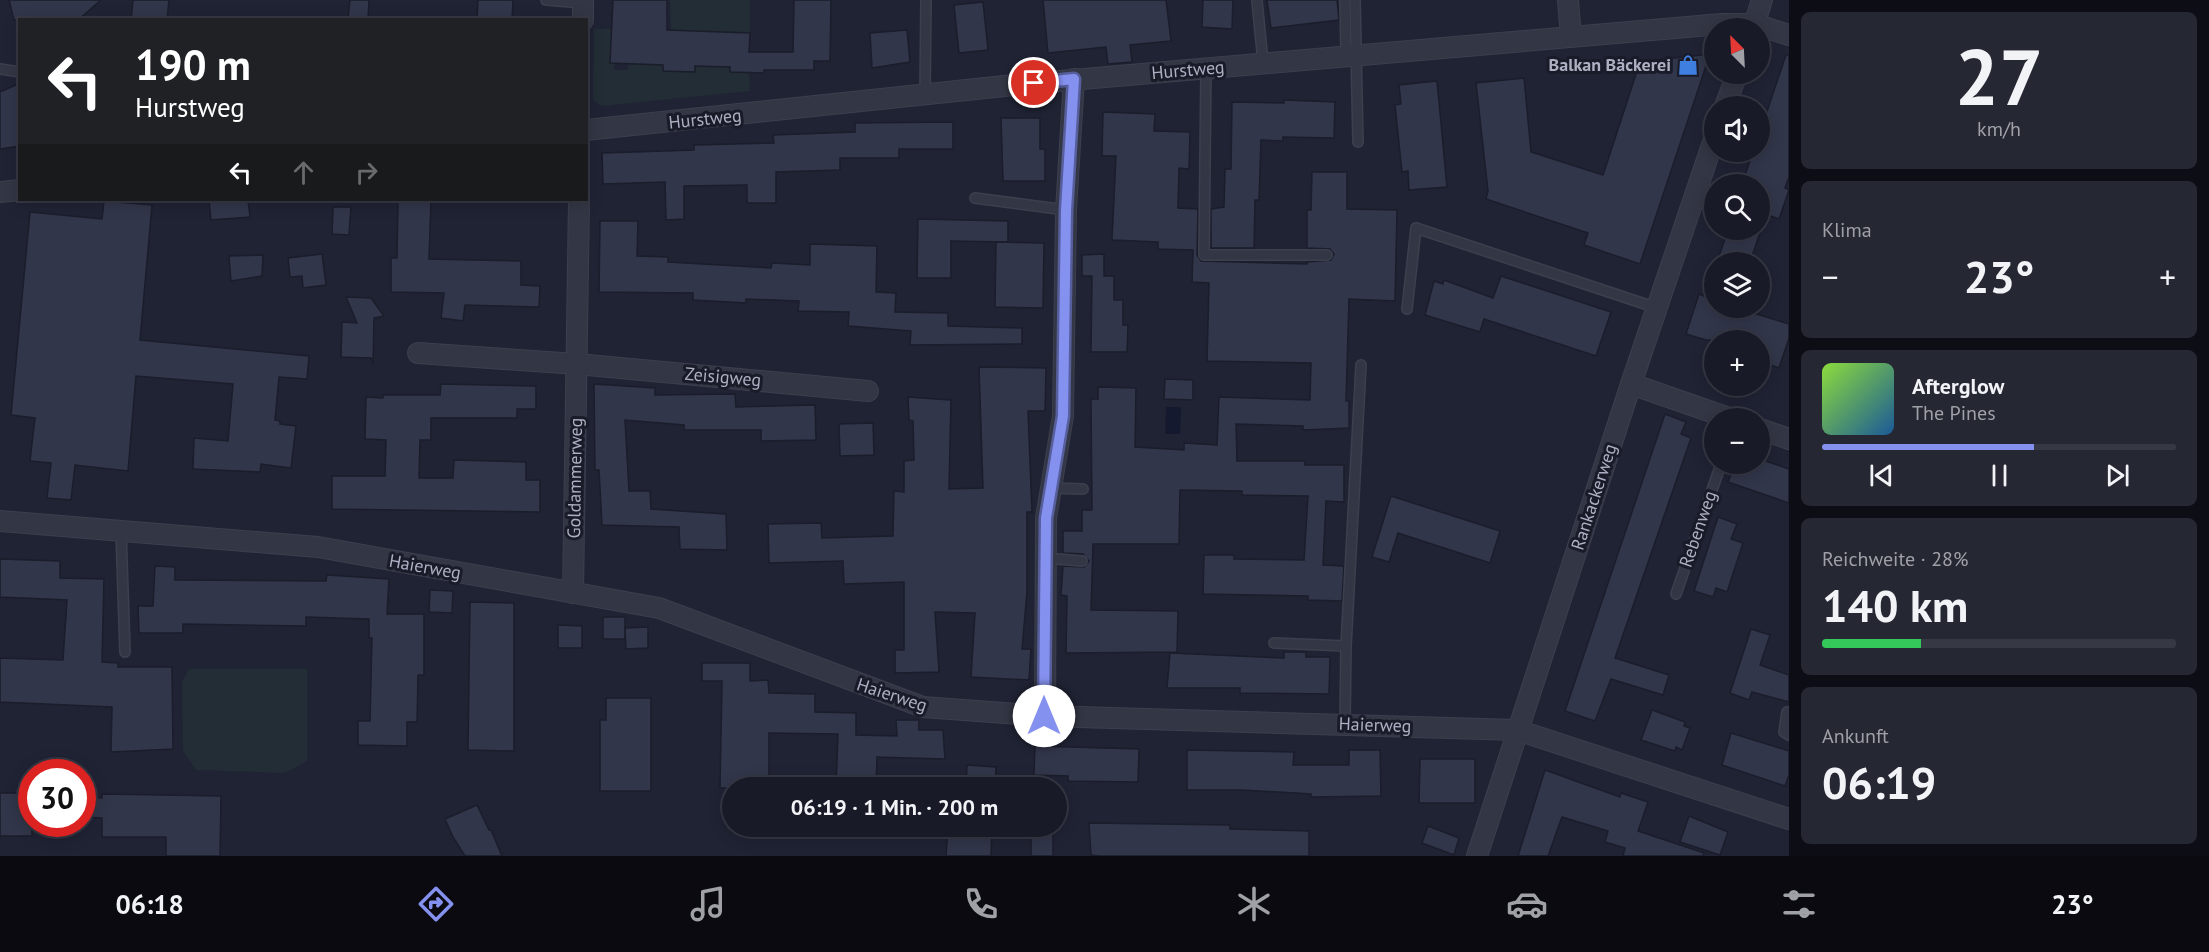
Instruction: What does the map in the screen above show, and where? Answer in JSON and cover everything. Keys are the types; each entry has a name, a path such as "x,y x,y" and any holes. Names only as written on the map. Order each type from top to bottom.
{"street":[{"path":"1568,0 1571,36"},
{"path":"1756,18 1762,0"},
{"name":"Hurstweg","path":"588,130 1074,79 1704,25"},
{"name":"Hurstweg","path":"1770,30 1789,35"},
{"path":"1044,716 1046,518 1063,416 1066,210 1074,79"},
{"name":"Rankackerweg","path":"1477,856 1631,384 1706,162"},
{"path":"0,192 18,190"},
{"name":"Goldammerweg","path":"573,593 579,201"},
{"path":"418,353 577,364"},
{"name":"Zeisigweg","path":"577,364 868,391"},
{"path":"1631,384 1704,409"},
{"path":"1770,432 1789,439"},
{"name":"Haierweg","path":"0,521 318,547 659,608 923,707 1044,716 1517,730 1789,819"}],"lane":[{"path":"546,0 583,8"},
{"path":"925,95 926,0"},
{"path":"1345,0 1352,55 1358,142"},
{"path":"1352,55 1354,0"},
{"path":"1257,1 1263,62"},
{"path":"0,69 18,72"},
{"path":"1206,69 1204,255 1327,255"},
{"path":"975,198 1066,210"},
{"path":"1407,309 1416,228 1657,308"},
{"path":"1345,724 1346,646 1360,365"},
{"name":"Rebenweg","path":"1676,594 1718,474"},
{"path":"1052,488 1083,489"},
{"path":"122,531 125,652"},
{"path":"1045,558 1082,561"},
{"path":"1274,643 1346,646"},
{"path":"1787,712 1784,732 1789,735"}],"shaded area":[{"path":"670,0 750,0 750,33 671,30"},
{"path":"594,29 611,29 610,63 614,63 614,70 628,70 628,64 663,65 663,71 695,72 695,66 730,67 730,72 743,73 749,67 750,91 602,106 593,100"},
{"path":"189,669 307,669 307,761 285,773 196,770 183,751 182,682"}],"water":[{"path":"1166,407 1181,407 1180,434 1165,434"}],"building":[{"path":"9,0 101,0 80,18 18,18 14,20"},
{"path":"133,0 169,0 167,18 131,18"},
{"path":"350,0 369,0 368,18 348,18"},
{"path":"478,0 513,0 512,18 477,18"},
{"path":"613,0 667,0 667,30 750,33 749,52 793,52 794,0 831,0 830,61 814,61 814,70 764,70 764,73 730,72 730,67 695,66 695,72 663,71 663,65 610,63"},
{"path":"1043,0 1166,0 1171,41 1130,45 1132,62 1108,64 1106,47 1048,53"},
{"path":"1203,0 1233,0 1232,29 1202,27"},
{"path":"1267,0 1337,0 1339,20 1271,28"},
{"path":"983,2 988,50 959,53 954,5"},
{"path":"907,30 910,62 872,68 870,33"},
{"path":"1704,55 1704,72 1640,264 1584,245 1588,233 1486,199 1488,191 1476,83 1524,78 1531,152 1603,175 1640,62"},
{"path":"1786,55 1789,55 1789,177 1785,188 1789,190 1779,219 1770,216 1770,174 1745,174 1750,162 1770,162 1770,102"},
{"path":"1437,81 1447,187 1409,190 1408,171 1402,172 1395,105 1401,104 1399,85"},
{"path":"18,84 18,146 0,149 0,92"},
{"path":"1284,100 1335,102 1334,138 1283,137 1283,141 1261,140 1259,200 1255,200 1254,248 1211,248 1211,209 1224,207 1225,169 1231,169 1232,102 1284,103"},
{"path":"1103,112 1155,114 1154,131 1190,132 1189,169 1179,168 1178,208 1198,209 1197,255 1201,261 1307,264 1307,262 1331,260 1334,254 1330,249 1307,248 1307,210 1311,210 1312,172 1347,172 1347,209 1397,210 1395,301 1349,299 1346,401 1349,401 1349,428 1303,430 1303,426 1236,424 1237,461 1305,461 1305,465 1344,465 1344,502 1326,501 1323,565 1344,566 1342,601 1308,600 1308,596 1203,594 1204,555 1234,555 1234,559 1304,560 1308,496 1242,495 1242,491 1180,490 1179,544 1093,544 1091,610 1178,611 1177,652 1066,653 1067,596 1061,595 1063,566 1084,567 1089,561 1083,554 1063,553 1063,531 1082,531 1082,510 1092,510 1091,399 1098,399 1098,387 1136,388 1135,447 1184,450 1184,443 1217,445 1219,397 1310,400 1311,363 1207,361 1209,283 1192,282 1193,250 1158,249 1158,242 1112,240 1116,156 1102,156"},
{"path":"1001,118 1040,118 1040,149 1045,149 1045,181 1003,181"},
{"path":"953,122 953,149 899,149 899,158 840,158 840,170 776,172 776,203 747,203 747,185 684,186 684,219 666,220 665,182 603,184 602,153 694,150 694,145 774,143 773,135 855,132 855,123"},
{"path":"104,201 152,205 140,340 309,356 307,379 279,377 275,420 280,421 280,424 296,426 291,468 261,464 260,472 193,469 194,438 228,441 233,384 136,376 128,471 75,465 71,500 47,498 51,463 30,461 35,418 11,415 30,212 102,219"},
{"path":"209,201 248,201 250,217 211,220"},
{"path":"398,201 431,202 429,259 521,261 521,285 540,286 539,307 465,305 463,321 441,318 444,293 391,292 391,258 397,258"},
{"path":"333,207 351,207 349,235 332,234"},
{"path":"918,219 1008,221 1008,242 951,241 951,278 917,278"},
{"path":"600,221 638,221 637,256 668,257 668,262 771,268 772,263 810,265 810,244 877,246 876,292 896,293 895,312 948,313 948,326 1022,328 1022,344 910,345 911,331 848,326 849,312 798,311 799,301 746,299 746,303 693,300 693,293 599,292"},
{"path":"1725,240 1758,240 1753,252 1720,252"},
{"path":"996,242 1044,243 1043,308 995,307"},
{"path":"322,254 326,285 303,288 302,276 290,277 288,258"},
{"path":"1104,254 1104,276 1114,276 1114,300 1123,300 1123,325 1128,325 1127,352 1091,352 1092,276 1082,276 1082,255"},
{"path":"263,255 262,276 231,281 229,256"},
{"path":"1501,276 1611,312 1596,356 1484,319 1480,332 1425,315 1434,281 1443,284 1444,280 1493,298"},
{"path":"1699,294 1704,296 1704,318 1770,318 1789,324 1789,338 1779,368 1770,365 1770,330 1704,330 1704,339 1686,334"},
{"path":"346,297 371,298 384,316 374,318 373,363 371,358 341,357 342,322 357,323"},
{"path":"979,367 1046,368 1045,411 1028,411 1032,512 1027,512 1027,592 1022,649 1031,649 1029,680 971,677 975,613 935,612 939,672 895,673 895,650 904,650 904,582 844,584 843,561 769,563 768,524 821,523 822,538 893,536 894,491 904,492 904,461 914,460 913,421 909,420 908,397 951,400 949,489 983,488"},
{"path":"1165,379 1193,380 1193,400 1164,399"},
{"path":"441,384 536,386 536,409 517,409 517,418 431,418 431,440 420,440 419,478 453,478 454,460 526,462 526,480 540,480 540,512 332,509 332,476 385,476 386,440 365,439 366,397 440,395"},
{"path":"594,384 655,388 655,395 735,394 736,407 815,405 816,440 761,441 761,430 684,430 684,425 625,420 629,491 650,491 651,509 726,514 727,550 680,549 679,527 602,525 599,470 595,470"},
{"path":"1665,414 1686,422 1681,434 1691,438 1615,658 1669,675 1663,695 1611,679 1595,721 1565,711"},
{"path":"873,423 874,455 840,456 839,424"},
{"path":"1770,462 1789,469 1789,503 1728,482 1731,474 1770,474"},
{"path":"1391,496 1500,531 1490,563 1398,533 1389,562 1372,557"},
{"path":"1718,517 1737,524 1731,539 1743,543 1727,592 1716,588 1713,597 1694,591"},
{"path":"0,559 60,561 60,578 104,579 102,662 118,663 118,667 172,667 173,749 111,752 112,707 0,702 0,658 63,660 67,600 0,597"},
{"path":"155,566 175,567 175,580 326,581 327,575 389,579 387,614 424,614 424,675 418,675 417,722 407,722 407,746 358,745 358,721 370,721 372,638 369,638 369,619 306,617 306,626 183,624 183,633 139,633 138,606 153,606"},
{"path":"430,590 453,591 452,613 429,612"},
{"path":"470,602 514,603 514,751 468,750"},
{"path":"603,617 625,617 625,639 603,639"},
{"path":"558,625 582,626 582,648 558,648"},
{"path":"648,627 648,648 626,649 625,628"},
{"path":"1751,629 1770,635 1760,665 1789,675 1789,702 1752,692 1749,700 1730,693"},
{"path":"1284,652 1306,652 1306,657 1330,657 1329,694 1240,693 1240,688 1167,688 1170,653 1284,658"},
{"path":"702,663 750,663 750,681 768,680 769,693 815,694 815,712 856,713 856,735 897,736 896,720 919,720 919,730 943,730 945,759 877,757 876,777 836,777 838,734 769,733 769,777 722,777 722,788 720,788 722,681 702,681"},
{"path":"606,698 651,698 651,791 600,791 600,720 606,720"},
{"path":"1652,710 1685,722 1684,726 1690,728 1682,750 1676,747 1675,751 1641,740"},
{"path":"1731,733 1789,751 1789,775 1785,786 1722,765"},
{"path":"1035,746 1139,749 1138,782 1068,781 1068,776 1034,775"},
{"path":"1187,750 1294,752 1293,765 1349,765 1349,750 1380,750 1381,796 1311,797 1311,794 1242,790 1187,790"},
{"path":"1420,759 1475,759 1475,803 1419,803"},
{"path":"967,765 996,767 996,777 966,777"},
{"path":"1545,770 1620,797 1621,793 1648,802 1638,831 1704,853 1703,856 1623,856 1625,848 1605,842 1608,831 1562,817 1548,856 1518,856"},
{"path":"0,793 18,793 18,836 0,836"},
{"path":"102,794 221,796 220,856 166,856 166,837 102,837 102,818 96,818 96,798 102,798"},
{"path":"477,805 502,856 465,856 453,837 445,819"},
{"path":"1689,816 1728,832 1720,855 1680,842"},
{"path":"1089,823 1230,825 1230,829 1309,831 1309,856 1091,855"},
{"path":"1428,826 1459,838 1454,855 1422,843"},
{"path":"947,837 992,837 991,856 946,856"},
{"path":"1031,837 1053,837 1053,856 1031,856"}],"place":[{"name":"Balkan Bäckerei","path":"1688,65"}],"route":[{"path":"1034,83 1074,79 1066,210 1063,416 1046,518 1044,716"}]}
